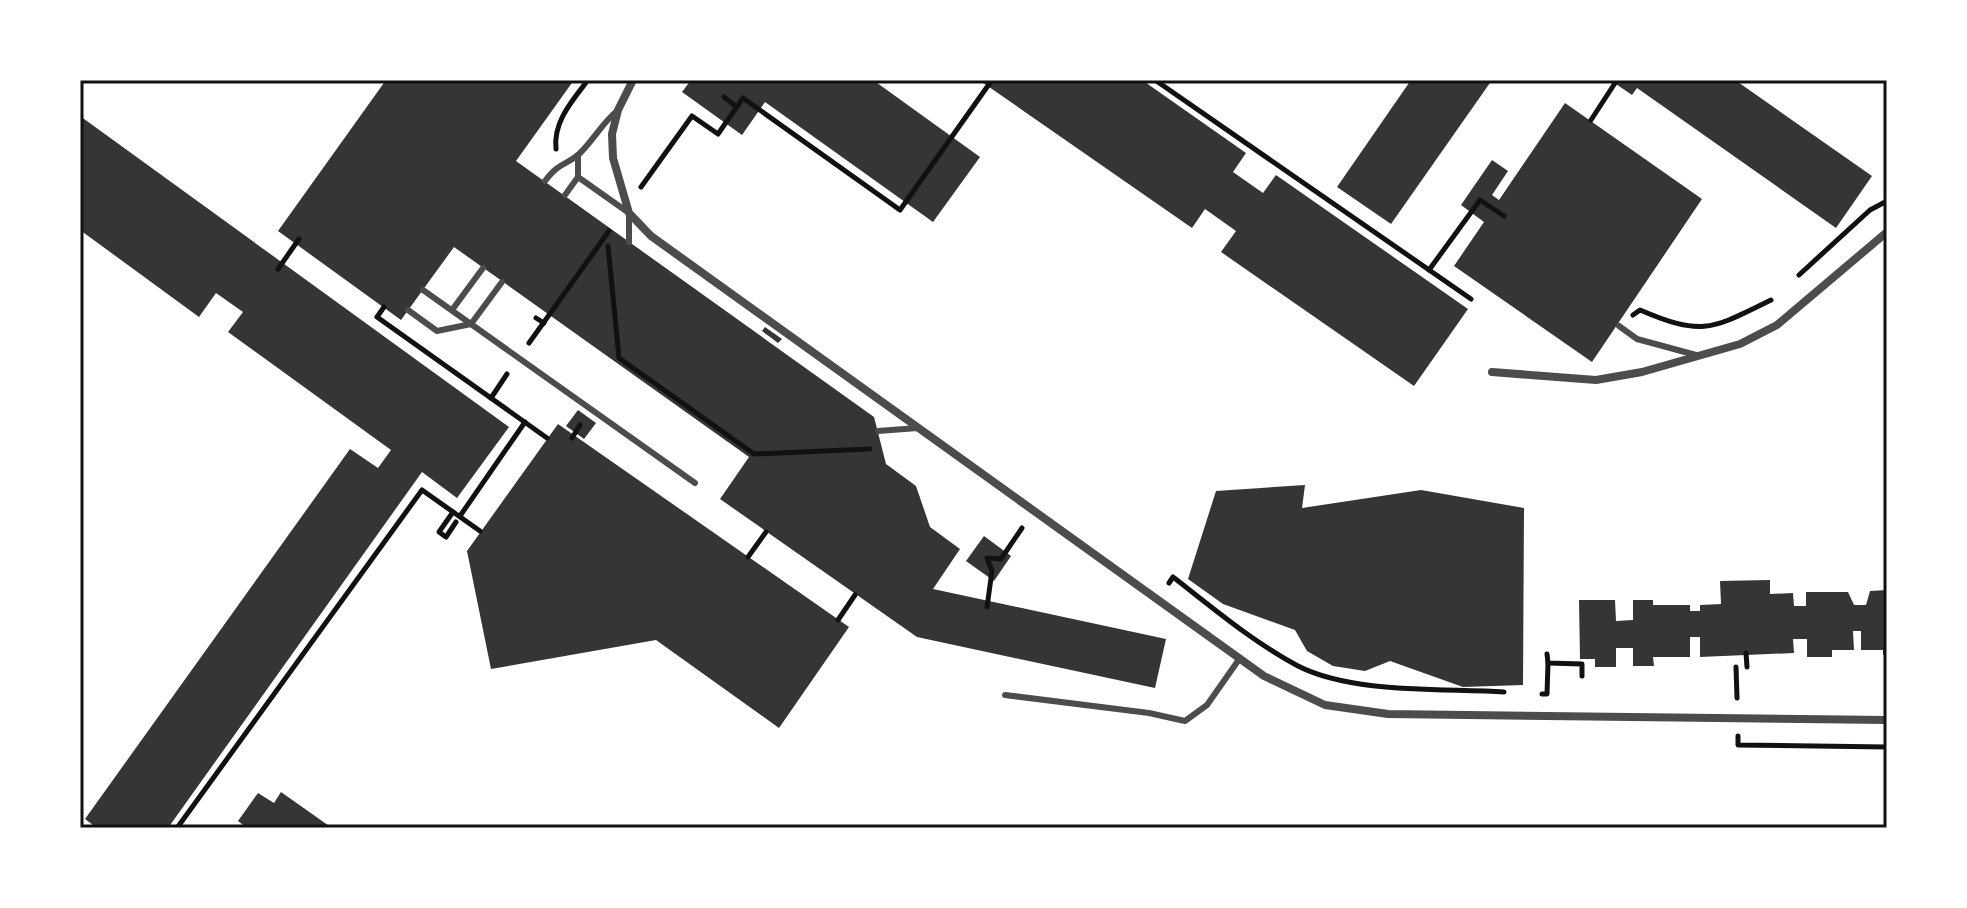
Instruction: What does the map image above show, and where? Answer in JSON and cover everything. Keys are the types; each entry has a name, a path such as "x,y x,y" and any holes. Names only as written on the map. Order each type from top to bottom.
{"street":[{"path":"633,80 618,110 612,134 613,158 629,213 651,236 1264,676 1325,705 1388,714 1887,720"},
{"path":"1492,372 1596,380 1740,344 1777,325 1887,232"}],"lane":[{"path":"545,181 558,164 578,155 600,126 618,110"},
{"path":"565,195 578,177 578,155"},
{"path":"578,177 629,213 629,242"},
{"path":"452,310 483,268"},
{"path":"408,310 437,331 471,324 502,282"},
{"path":"423,290 695,483"},
{"path":"1619,326 1637,339 1700,356"},
{"path":"878,431 918,428"},
{"path":"1005,695 1149,713 1185,721 1207,705 1240,658"}],"path":[{"path":"558,164 555,138 563,113 588,80"},
{"path":"638,192 692,116 718,134 743,98 900,210 992,80"},
{"path":"1155,80 1471,299"},
{"path":"1591,120 1617,80"},
{"path":"724,97 737,107"},
{"path":"1429,270 1480,200 1504,216"},
{"path":"1792,282 1870,210 1887,201"},
{"path":"605,219 619,358 754,454 879,449"},
{"path":"525,350 611,229"},
{"path":"278,269 299,239"},
{"path":"1619,326 1640,310 1679,327 1715,328 1773,299"},
{"path":"384,307 377,317 547,438"},
{"path":"536,318 544,323"},
{"path":"491,398 516,362"},
{"path":"453,512 439,532 446,537 525,422"},
{"path":"572,438 580,425"},
{"path":"177,828 422,490 458,519 480,531"},
{"path":"987,607 992,571 987,558 1001,559 1022,528"},
{"path":"748,557 766,532"},
{"path":"1170,581 1173,577 1252,638 1301,668 1359,683 1516,692"},
{"path":"838,620 855,595"},
{"path":"1746,653 1747,667"},
{"path":"1532,693 1547,694 1547,654"},
{"path":"1548,663 1582,664 1582,676"},
{"path":"1738,745 1887,747"}],"building":[{"path":"386,80 574,80 516,161 874,417 886,464 916,486 930,527 960,549 933,589 1166,639 1155,688 917,637 720,499 749,457 454,247 401,320 278,231"},
{"path":"691,80 873,80 980,157 933,222 765,102 742,135 682,92"},
{"path":"979,80 1142,80 1246,153 1233,172 1263,193 1276,175 1468,309 1414,386 1221,252 1236,231 1205,209 1192,228"},
{"path":"1411,80 1492,80 1391,224 1337,187"},
{"path":"1610,80 1735,80 1872,176 1836,228 1637,88 1632,95"},
{"path":"1565,103 1702,199 1592,362 1454,266 1484,222 1461,205 1492,160 1508,171 1492,195 1499,200"},
{"path":"80,116 509,427 457,498 422,472 168,828 97,828 85,819 350,449 378,468 391,450 228,332 243,312 216,293 199,317 80,230"},
{"path":"765,327 782,339 778,343 762,331"},
{"path":"578,410 596,423 584,439 566,426"},
{"path":"558,424 849,627 779,728 656,640 491,669 467,551"},
{"path":"1305,485 1302,508 1421,490 1524,508 1523,685 1463,687 1390,661 1365,671 1333,666 1307,651 1295,630 1223,604 1188,579 1216,491"},
{"path":"984,536 1011,556 994,581 966,561"},
{"path":"1770,580 1770,594 1793,593 1794,606 1806,606 1806,592 1848,592 1854,605 1866,605 1870,591 1887,590 1887,655 1883,655 1883,650 1861,650 1861,631 1853,631 1854,650 1832,650 1832,657 1807,657 1807,639 1793,639 1794,653 1700,657 1700,637 1690,637 1690,657 1653,657 1654,666 1633,666 1633,648 1616,648 1616,667 1595,667 1595,659 1580,659 1579,600 1615,600 1616,621 1633,620 1633,600 1653,600 1653,605 1690,605 1690,611 1700,611 1700,605 1721,604 1720,581"},
{"path":"281,792 332,828 247,828 238,821 258,793 274,803"}]}
